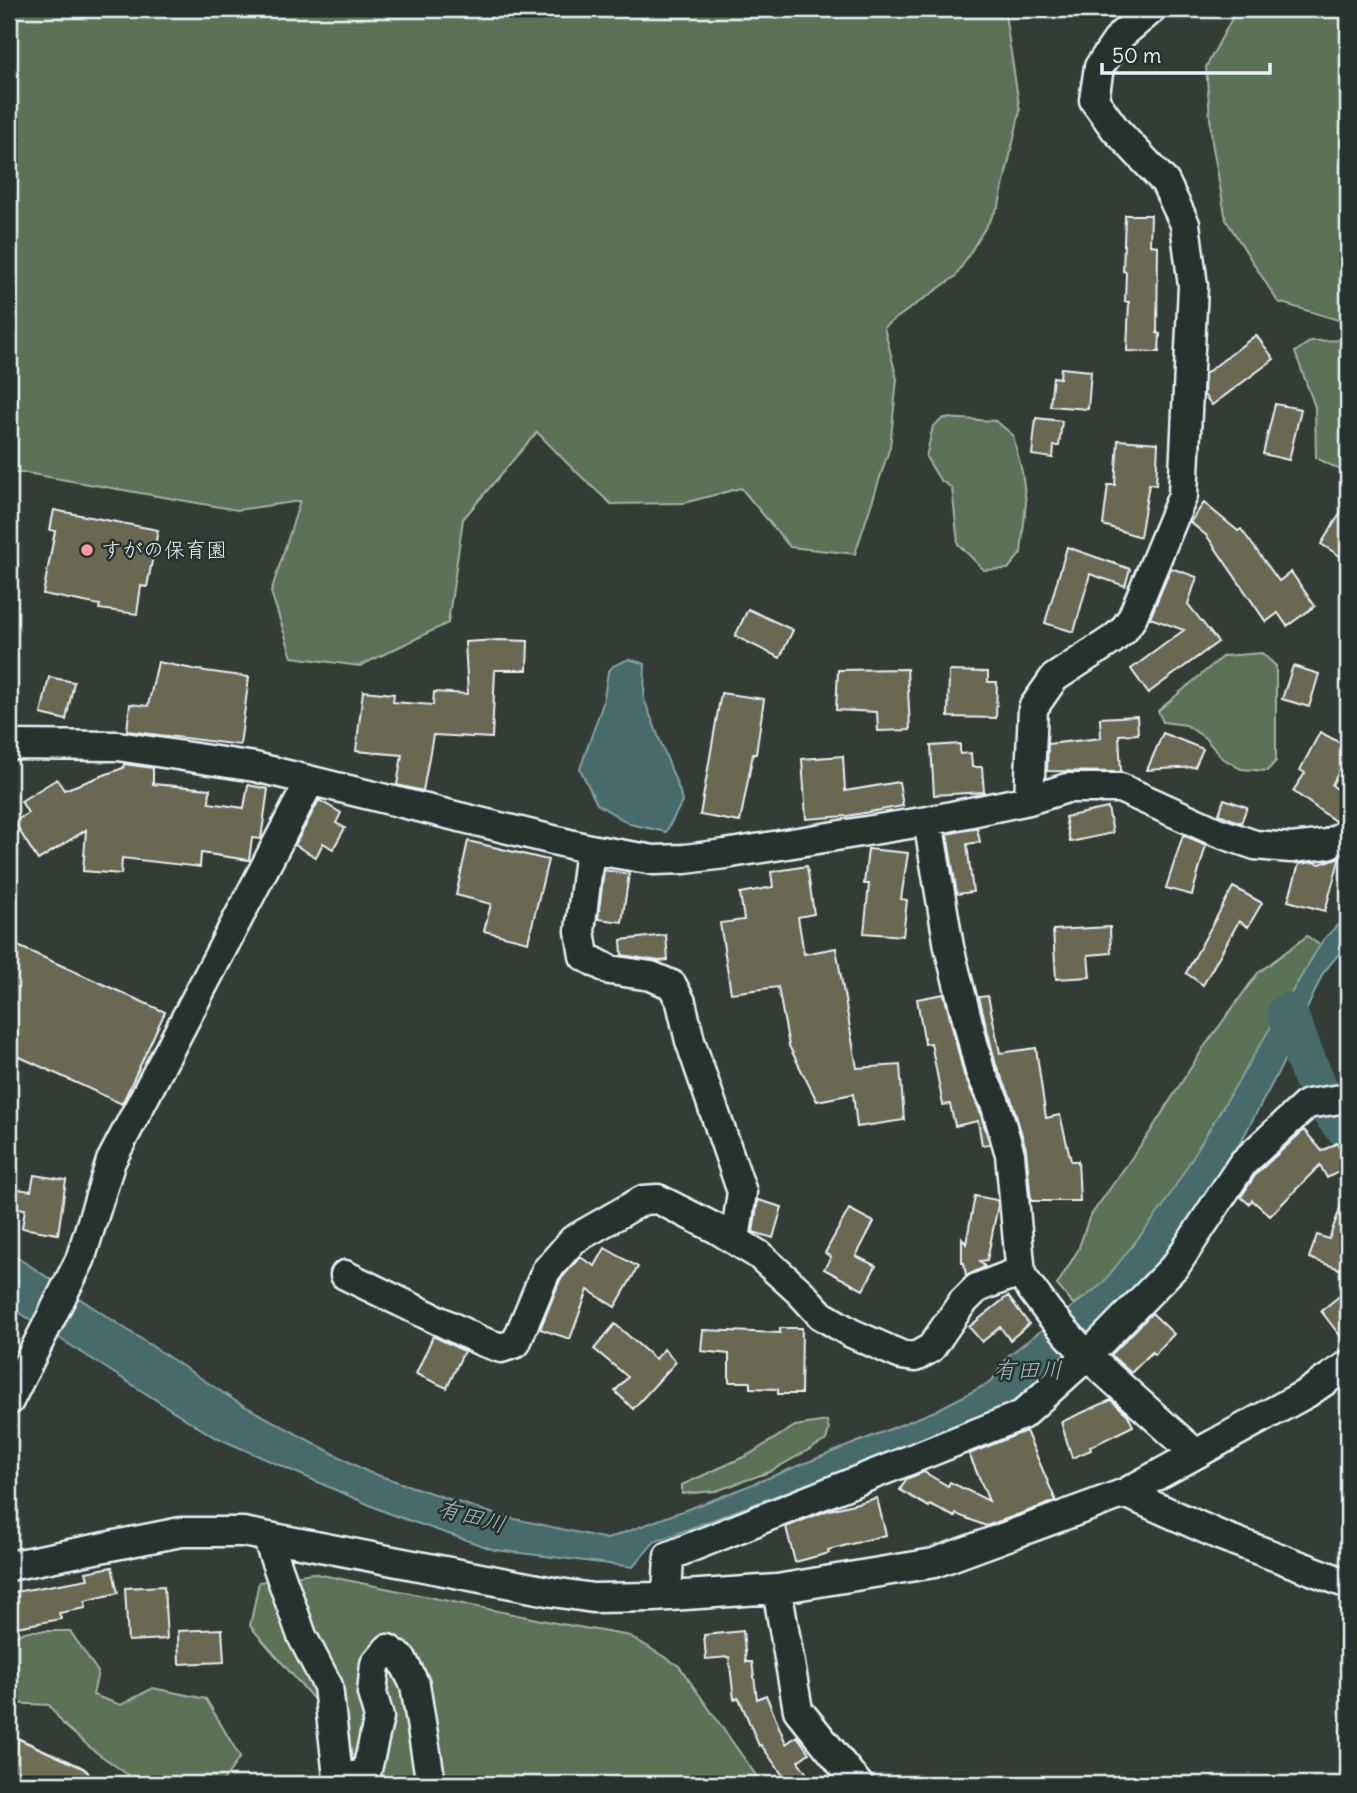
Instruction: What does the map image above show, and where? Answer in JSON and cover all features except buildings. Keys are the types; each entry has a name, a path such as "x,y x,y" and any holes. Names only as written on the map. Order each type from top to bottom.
{"main road":[{"path":"9,1755 73,1784"}],"street":[{"path":"1029,800 1033,708 1054,678 1112,640 1128,625 1183,495 1193,286 1185,224 1165,182 1115,129 1094,100 1100,67 1121,35 1152,9"},
{"path":"9,744 118,746 256,767 590,849 654,859 685,859 928,821 1029,800 1067,788 1120,788 1217,832 1255,845 1291,848 1328,844 1348,833"},
{"path":"9,1401 79,1260 111,1161 310,781"},
{"path":"928,821 949,947 981,1071 995,1103 1010,1154 1021,1275 1049,1313 1087,1356 1196,1454"},
{"path":"590,849 580,931 584,956 610,970 651,976 672,985 681,1002 690,1041 742,1192 735,1240"},
{"path":"667,1596 669,1556 1022,1415 1087,1356 1176,1265 1243,1163 1307,1104 1345,1099"},
{"path":"345,1275 481,1341 501,1348 516,1343 546,1271 573,1240 643,1200 658,1199 759,1255 821,1315 890,1351 915,1357 931,1348 961,1303 977,1288 1008,1276 1021,1275"},
{"path":"9,1566 181,1532 243,1532 593,1598 777,1589 934,1563 1125,1493 1307,1393 1348,1365"},
{"path":"1125,1493 1219,1535 1348,1584"},
{"path":"267,1537 302,1636 328,1686 338,1777 366,1774 379,1717 372,1693 375,1664 388,1649 402,1659 415,1685 431,1784"},
{"path":"777,1589 798,1710 858,1784"}],"green space":[{"path":"9,9 1000,9 1005,14 1020,111 999,205 956,276 884,327 897,379 890,447 855,554 790,547 741,488 684,503 611,504 537,432 463,519 448,623 360,666 292,657 271,592 300,501 237,510 26,473 9,473"},
{"path":"1237,9 1348,9 1348,323 1278,302 1226,220 1212,142 1206,67"},
{"path":"1348,340 1348,474 1316,458 1315,407 1295,352 1311,341"},
{"path":"944,418 996,421 1013,435 1026,502 1021,553 1008,569 984,570 958,544 952,488 940,480 926,457 933,426"},
{"path":"1262,653 1276,666 1276,761 1267,771 1241,769 1222,758 1205,738 1186,725 1163,722 1158,711 1223,656"},
{"path":"1307,936 1325,949 1190,1182 1111,1283 1073,1304 1057,1285 1078,1250 1089,1218 1150,1132 1204,1047 1258,973"},
{"path":"827,1421 829,1430 826,1440 769,1472 716,1491 682,1494 682,1485 748,1455 795,1426"},
{"path":"312,1573 630,1636 679,1666 762,1784 348,1784 323,1710 250,1626 259,1582"},
{"path":"28,1631 70,1631 98,1672 93,1695 121,1705 153,1688 206,1699 240,1757 221,1784 141,1784 93,1750 64,1725 49,1705 9,1703 9,1638"}],"water":[{"path":"629,659 645,664 644,699 680,792 682,802 666,832 630,824 597,804 580,769 603,703 608,672 613,666"},
{"name":"有田川","path":"1348,914 1348,943 1323,973 1281,1067 1218,1184 1115,1321 1032,1399 654,1542 633,1567 495,1550 390,1514 211,1435 9,1306 9,1252 237,1402 368,1472 497,1515 607,1539 723,1496 935,1411 991,1382 1009,1355 1102,1284 1162,1208 1323,940"}],"waterway":[{"path":"1287,1013 1320,1091 1337,1119 1348,1130"}],"place":[{"name":"すがの保育園","path":"87,550"}]}
